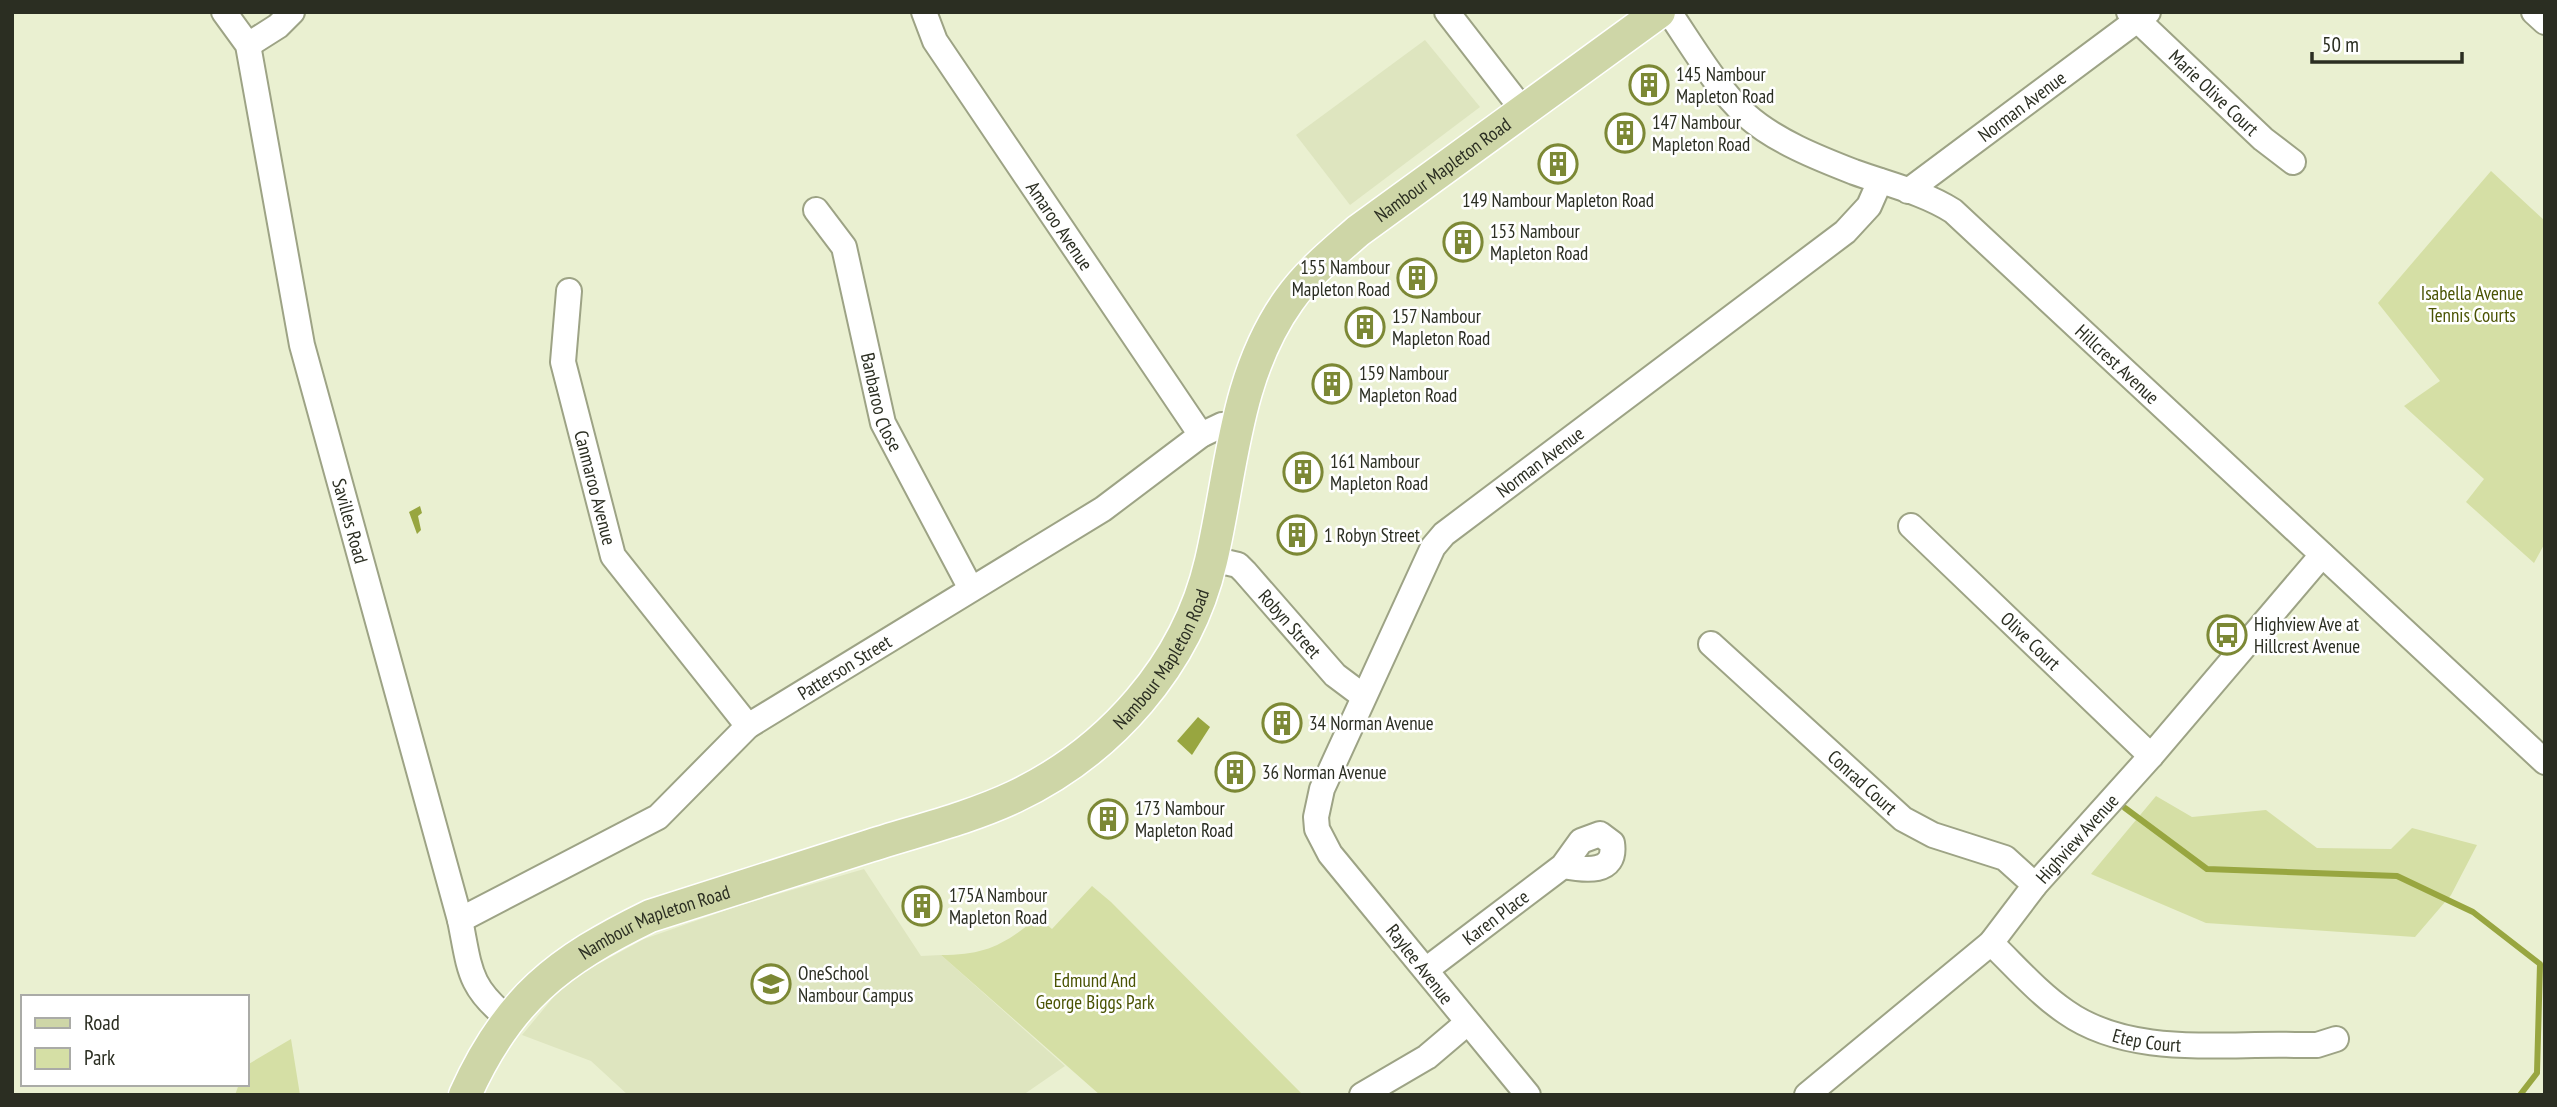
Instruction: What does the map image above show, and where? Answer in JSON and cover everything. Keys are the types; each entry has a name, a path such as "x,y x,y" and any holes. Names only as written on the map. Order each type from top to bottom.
{"main road":[{"name":"Nambour Mapleton Road","path":"465,1095 478,1067 509,1019 535,988 600,941 650,916 1013,797 1081,757 1123,721 1172,655 1191,619 1212,559 1237,427 1259,353 1289,300 1357,231 1659,12"}],"street":[{"name":"Savilles Road","path":"224,12 247,45 302,345 460,920 475,986 485,1000 509,1019"},
{"path":"247,45 278,26 292,12"},
{"name":"Amaroo Avenue","path":"924,12 935,41 1201,435"},
{"path":"1447,12 1522,109"},
{"name":"Hillcrest Avenue","path":"1669,12 1727,93 1744,113 1765,130 1880,181 1933,198 1989,242 2322,555 2540,748"},
{"path":"2534,12 2545,22"},
{"name":"Norman Avenue","path":"1908,191 2138,15"},
{"name":"Marie Olive Court","path":"2138,15 2263,139 2293,162"},
{"name":"Norman Avenue","path":"1317,829 1322,789 1433,547 1444,534 1845,232 1869,205 1880,181"},
{"name":"Banbaroo Close","path":"817,210 844,247 883,423 971,589"},
{"name":"Canmaroo Avenue","path":"569,291 563,362 613,556 748,726"},
{"name":"Patterson Street","path":"460,920 658,817 748,726 1103,509 1201,435 1222,425 1237,427"},
{"name":"Olive Court","path":"1911,526 2151,756"},
{"name":"Highview Avenue","path":"1807,1095 1991,943 2035,886 2151,756 2322,555"},
{"name":"Robyn Street","path":"1212,559 1238,565 1335,675 1363,696"},
{"name":"Conrad Court","path":"1711,644 1903,819 1933,835 2006,858 2035,886"},
{"name":"Raylee Avenue","path":"1317,829 1330,854 1427,969 1466,1023 1528,1095"},
{"name":"Karen Place","path":"1427,969 1563,866"},
{"name":"Etep Court","path":"1991,943 2065,1012 2095,1030 2128,1040 2317,1045 2336,1039"},
{"path":"1362,1095 1427,1057 1466,1023"}],"shaded area":[{"path":"1425,40 1480,107 1350,205 1296,135"},
{"path":"420,506 422,513 418,516 421,530 417,534 409,512"},
{"path":"1198,717 1210,727 1192,755 1177,741"},
{"name":"OneSchool Nambour Campus","path":"864,869 921,956 941,955 1065,1066 1023,1095 628,1095 591,1061 522,1035 557,993 578,975 644,939 741,905"}],"green space":[{"name":"Isabella Avenue Tennis Courts","path":"2491,171 2545,221 2545,543 2534,563 2466,502 2484,479 2404,406 2440,381 2378,303"},
{"path":"2156,796 2192,817 2266,810 2317,848 2391,849 2412,828 2477,845 2451,895 2415,937 2206,923 2091,874"},
{"name":"Edmund And George Biggs Park","path":"1092,886 1303,1095 1100,1095 941,955 970,953 994,946 1015,935 1038,917 1052,929"},
{"path":"291,1039 300,1095 235,1095 238,1086 248,1086 248,1064"}],"waterway":[{"path":"2125,808 2207,869 2397,876 2473,912 2540,964 2537,1073 2520,1095"}],"place":[{"name":"145 Nambour Mapleton Road","path":"1649,85"},
{"name":"147 Nambour Mapleton Road","path":"1625,133"},
{"name":"149 Nambour Mapleton Road","path":"1558,164"},
{"name":"153 Nambour Mapleton Road","path":"1463,242"},
{"name":"155 Nambour Mapleton Road","path":"1417,278"},
{"name":"157 Nambour Mapleton Road","path":"1365,327"},
{"name":"159 Nambour Mapleton Road","path":"1332,384"},
{"name":"161 Nambour Mapleton Road","path":"1303,472"},
{"name":"1 Robyn Street","path":"1297,535"},
{"name":"Highview Ave at Hillcrest Avenue","path":"2227,635"},
{"name":"34 Norman Avenue","path":"1282,723"},
{"name":"36 Norman Avenue","path":"1235,772"},
{"name":"173 Nambour Mapleton Road","path":"1108,819"},
{"name":"175A Nambour Mapleton Road","path":"922,906"},
{"name":"OneSchool Nambour Campus","path":"771,984"}]}
